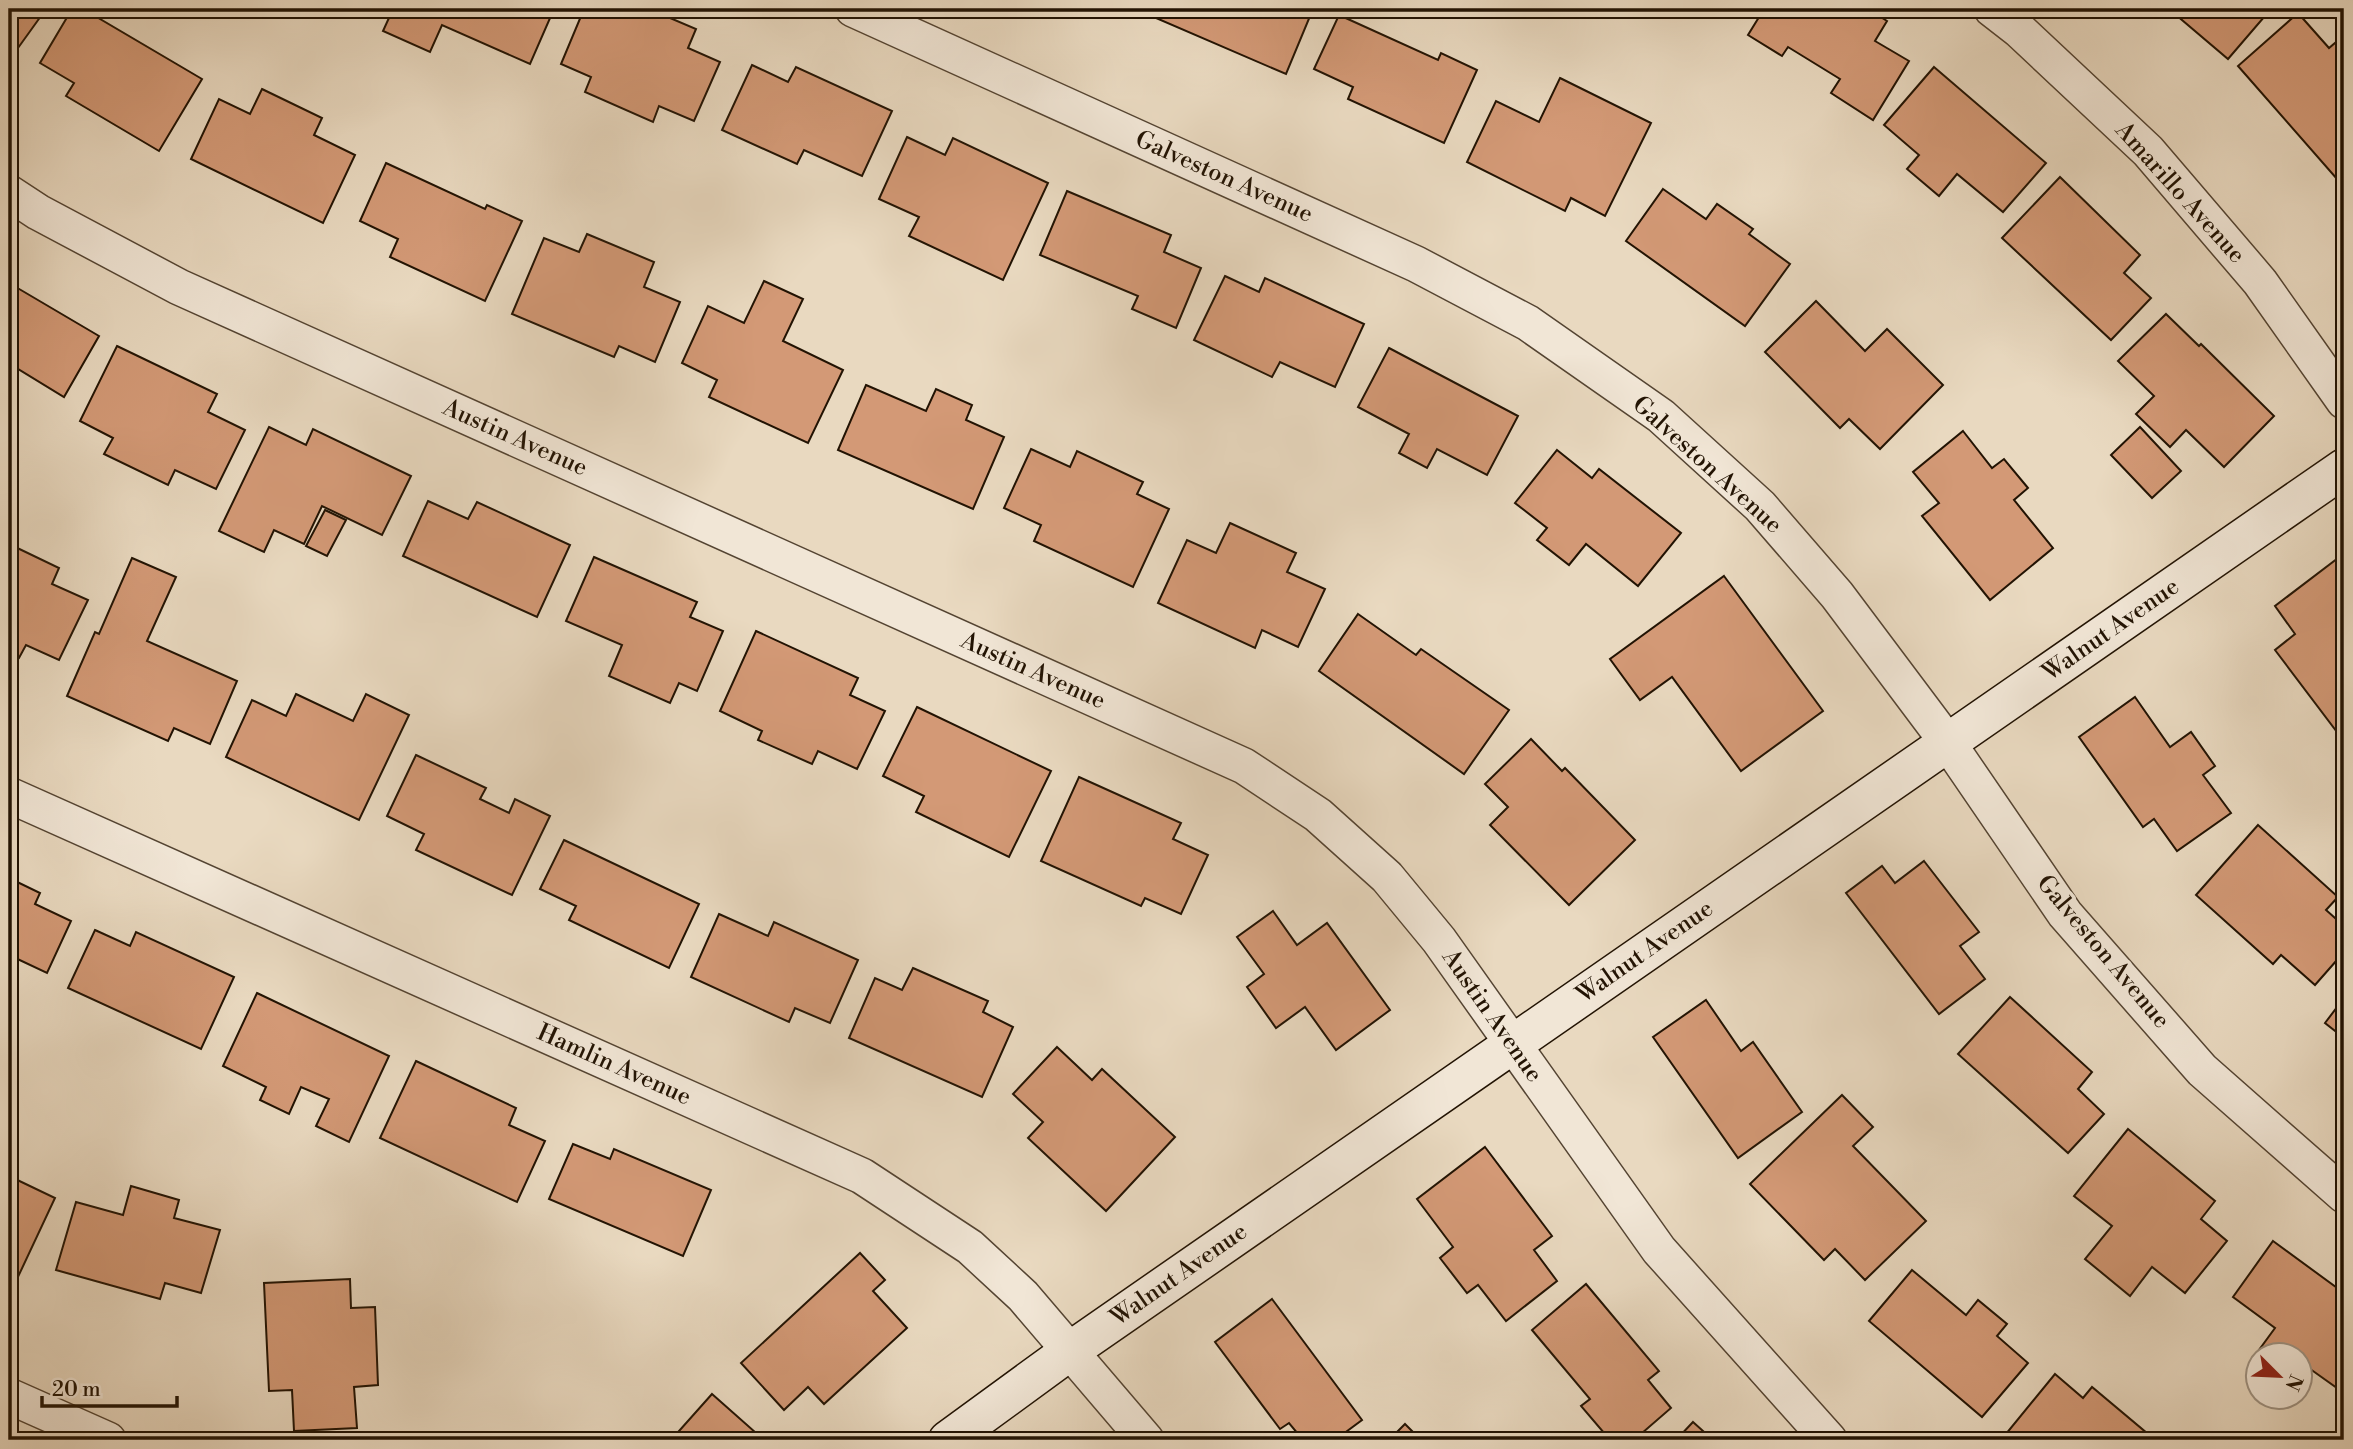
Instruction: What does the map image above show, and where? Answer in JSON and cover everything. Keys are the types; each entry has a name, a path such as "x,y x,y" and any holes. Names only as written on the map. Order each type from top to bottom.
{"street":[{"name":"Galveston Avenue","path":"853,9 1416,264 1528,323 1661,416 1760,506 1837,595 1948,743 2065,914 2202,1070 2344,1195"},
{"name":"Amarillo Avenue","path":"1992,9 2019,30 2148,151 2260,282 2344,401"},
{"name":"Austin Avenue","path":"9,194 180,287 1244,766 1318,815 1387,877 1439,940 1659,1250 1829,1440"},
{"name":"Walnut Avenue","path":"948,1440 1070,1351 2344,468"},
{"name":"Hamlin Avenue","path":"9,795 862,1176 971,1247 1023,1296 1146,1440"},
{"path":"9,1396 107,1440"}],"building":[{"path":"9,9 46,9 18,48 9,42"},
{"path":"72,9 83,9 202,79 159,151 66,96 74,83 40,63"},
{"path":"393,9 554,9 530,64 442,25 430,52 383,31"},
{"path":"584,9 649,9 696,29 688,48 720,62 694,121 659,106 653,122 585,92 591,77 561,64"},
{"path":"1152,9 1313,9 1286,74 1149,15"},
{"path":"1764,9 1868,9 1887,21 1875,41 1909,61 1873,120 1831,93 1840,79 1788,47 1782,56 1748,35"},
{"path":"2169,9 2271,9 2228,59"},
{"path":"2298,13 2329,48 2335,43 2344,54 2344,172 2337,179 2238,66"},
{"path":"1339,15 1438,60 1441,53 1477,70 1444,143 1348,99 1353,87 1314,69"},
{"path":"752,65 788,82 796,67 892,111 862,176 804,150 797,164 722,130"},
{"path":"1934,67 2046,163 2003,212 1957,174 1939,196 1907,169 1919,155 1884,125"},
{"path":"1560,78 1651,123 1605,216 1571,198 1565,211 1467,162 1496,101 1539,122"},
{"path":"262,89 322,118 314,135 355,155 323,223 191,159 219,99 250,114"},
{"path":"907,137 945,155 953,138 1048,183 1003,280 909,236 919,217 879,199"},
{"path":"386,163 485,209 487,205 522,221 485,301 390,257 398,239 360,221"},
{"path":"2060,177 2140,255 2124,273 2151,298 2111,340 2002,238"},
{"path":"1663,189 1706,219 1717,204 1753,229 1749,234 1790,264 1745,326 1626,241"},
{"path":"1067,191 1171,235 1164,252 1201,268 1176,328 1132,309 1138,296 1040,255"},
{"path":"587,234 654,262 644,287 680,302 655,362 619,346 614,357 512,314 544,238 579,252"},
{"path":"1225,276 1259,292 1265,278 1364,324 1335,387 1280,362 1272,377 1194,340"},
{"path":"764,281 803,299 783,341 843,370 808,443 709,397 717,380 682,363 708,306 744,323"},
{"path":"9,283 99,336 64,397 13,366 9,373"},
{"path":"1816,301 1865,351 1887,329 1943,385 1880,449 1849,419 1840,428 1765,352"},
{"path":"2166,314 2199,346 2201,344 2274,416 2224,467 2186,430 2170,447 2136,414 2154,396 2118,361"},
{"path":"117,346 217,394 208,412 245,430 216,489 175,470 168,485 104,454 113,438 80,421"},
{"path":"1389,348 1518,416 1487,475 1437,449 1427,468 1399,453 1409,434 1358,407"},
{"path":"866,385 926,411 936,389 972,405 966,420 1004,437 973,509 838,450"},
{"path":"269,427 306,445 313,429 411,476 382,535 322,506 304,544 274,530 264,552 219,531"},
{"path":"2140,427 2181,471 2152,498 2111,455"},
{"path":"1963,431 1992,468 2004,459 2028,488 2014,500 2053,548 1990,600 1922,516 1939,503 1913,472"},
{"path":"1031,449 1070,467 1077,451 1143,482 1137,494 1169,509 1133,587 1034,541 1041,525 1004,508"},
{"path":"1557,450 1592,478 1599,469 1681,533 1638,586 1586,544 1569,565 1537,540 1547,528 1515,503"},
{"path":"428,501 468,519 477,502 570,545 537,617 403,556"},
{"path":"325,510 346,520 327,556 306,546"},
{"path":"1230,523 1296,553 1287,572 1325,589 1298,647 1262,630 1255,648 1158,603 1187,540 1216,553"},
{"path":"9,544 59,568 52,584 88,600 59,660 26,645 19,658 9,653"},
{"path":"2342,555 2343,740 2275,650 2295,634 2275,606"},
{"path":"594,557 697,602 690,617 723,631 697,691 679,683 670,703 609,676 622,645 566,621"},
{"path":"132,558 176,577 147,641 237,681 210,744 174,728 168,741 67,696 95,632 99,634"},
{"path":"1724,576 1823,711 1741,771 1672,677 1640,700 1610,659"},
{"path":"1358,614 1416,655 1421,649 1509,710 1464,774 1319,671"},
{"path":"756,631 858,678 850,695 885,711 857,769 818,751 812,764 758,740 762,731 720,711"},
{"path":"296,694 353,721 366,694 409,715 359,820 226,757 252,700 286,716"},
{"path":"2135,697 2170,747 2191,732 2215,766 2203,775 2231,813 2177,851 2154,819 2143,827 2079,737"},
{"path":"917,707 1051,771 1009,857 916,812 924,796 883,776"},
{"path":"1531,739 1562,771 1565,768 1635,840 1569,905 1490,825 1508,807 1485,784"},
{"path":"416,755 486,788 480,799 509,813 515,799 550,816 512,895 416,850 424,834 387,816"},
{"path":"1079,777 1181,823 1173,839 1208,855 1181,914 1145,898 1141,906 1041,861"},
{"path":"2258,825 2338,897 2326,910 2344,926 2344,952 2315,985 2281,955 2273,964 2196,895"},
{"path":"564,840 699,904 669,968 569,920 576,906 540,889"},
{"path":"1924,861 1979,932 1960,946 1985,979 1939,1014 1846,893 1882,866 1895,883"},
{"path":"9,878 40,893 35,904 71,921 47,973 9,955"},
{"path":"1273,911 1297,945 1327,923 1390,1010 1336,1050 1305,1007 1276,1028 1247,987 1264,974 1237,937"},
{"path":"719,914 768,936 774,922 858,960 830,1023 795,1008 789,1022 691,977"},
{"path":"95,930 130,946 136,932 234,977 201,1049 68,988"},
{"path":"913,968 988,1001 983,1012 1013,1027 982,1097 849,1038 875,978 902,990"},
{"path":"257,993 389,1056 349,1142 316,1126 329,1099 301,1087 289,1114 260,1100 266,1087 223,1066"},
{"path":"2010,997 2092,1072 2078,1089 2104,1114 2068,1153 1958,1054"},
{"path":"2344,998 2344,1038 2325,1023"},
{"path":"1706,1000 1741,1051 1753,1042 1802,1112 1738,1158 1653,1037"},
{"path":"1057,1047 1092,1080 1102,1069 1175,1137 1106,1211 1028,1138 1043,1122 1013,1094"},
{"path":"416,1061 516,1108 509,1125 545,1141 517,1202 380,1138"},
{"path":"1842,1095 1873,1127 1853,1146 1926,1221 1865,1280 1835,1249 1824,1260 1750,1184"},
{"path":"2128,1129 2215,1201 2201,1219 2227,1241 2185,1293 2152,1267 2130,1296 2085,1259 2112,1226 2074,1196"},
{"path":"573,1144 610,1159 614,1149 711,1190 683,1256 549,1199"},
{"path":"1485,1147 1552,1236 1534,1250 1557,1281 1506,1321 1478,1285 1467,1293 1440,1258 1453,1247 1417,1199"},
{"path":"9,1176 55,1198 17,1279 9,1275"},
{"path":"131,1186 179,1200 174,1218 220,1230 201,1293 165,1283 160,1299 56,1270 76,1202 123,1215"},
{"path":"2273,1241 2344,1293 2344,1393 2314,1372 2314,1340 2266,1340 2275,1328 2233,1297"},
{"path":"860,1253 885,1280 873,1291 907,1328 824,1404 808,1387 784,1410 741,1363"},
{"path":"1912,1270 1966,1315 1978,1300 2007,1324 1997,1336 2028,1363 1982,1417 1869,1321"},
{"path":"350,1279 351,1308 375,1307 378,1385 354,1387 357,1428 294,1431 292,1390 269,1391 264,1283"},
{"path":"1586,1284 1659,1371 1648,1380 1671,1408 1634,1440 1610,1440 1581,1406 1590,1399 1532,1330"},
{"path":"1272,1299 1362,1420 1335,1440 1303,1440 1289,1423 1280,1429 1215,1342"},
{"path":"2055,1374 2083,1398 2092,1387 2148,1434 2143,1440 2001,1440"},
{"path":"712,1394 764,1440 671,1440"},
{"path":"1693,1422 1713,1440 1676,1440"},
{"path":"1405,1424 1421,1440 1389,1440"}]}
